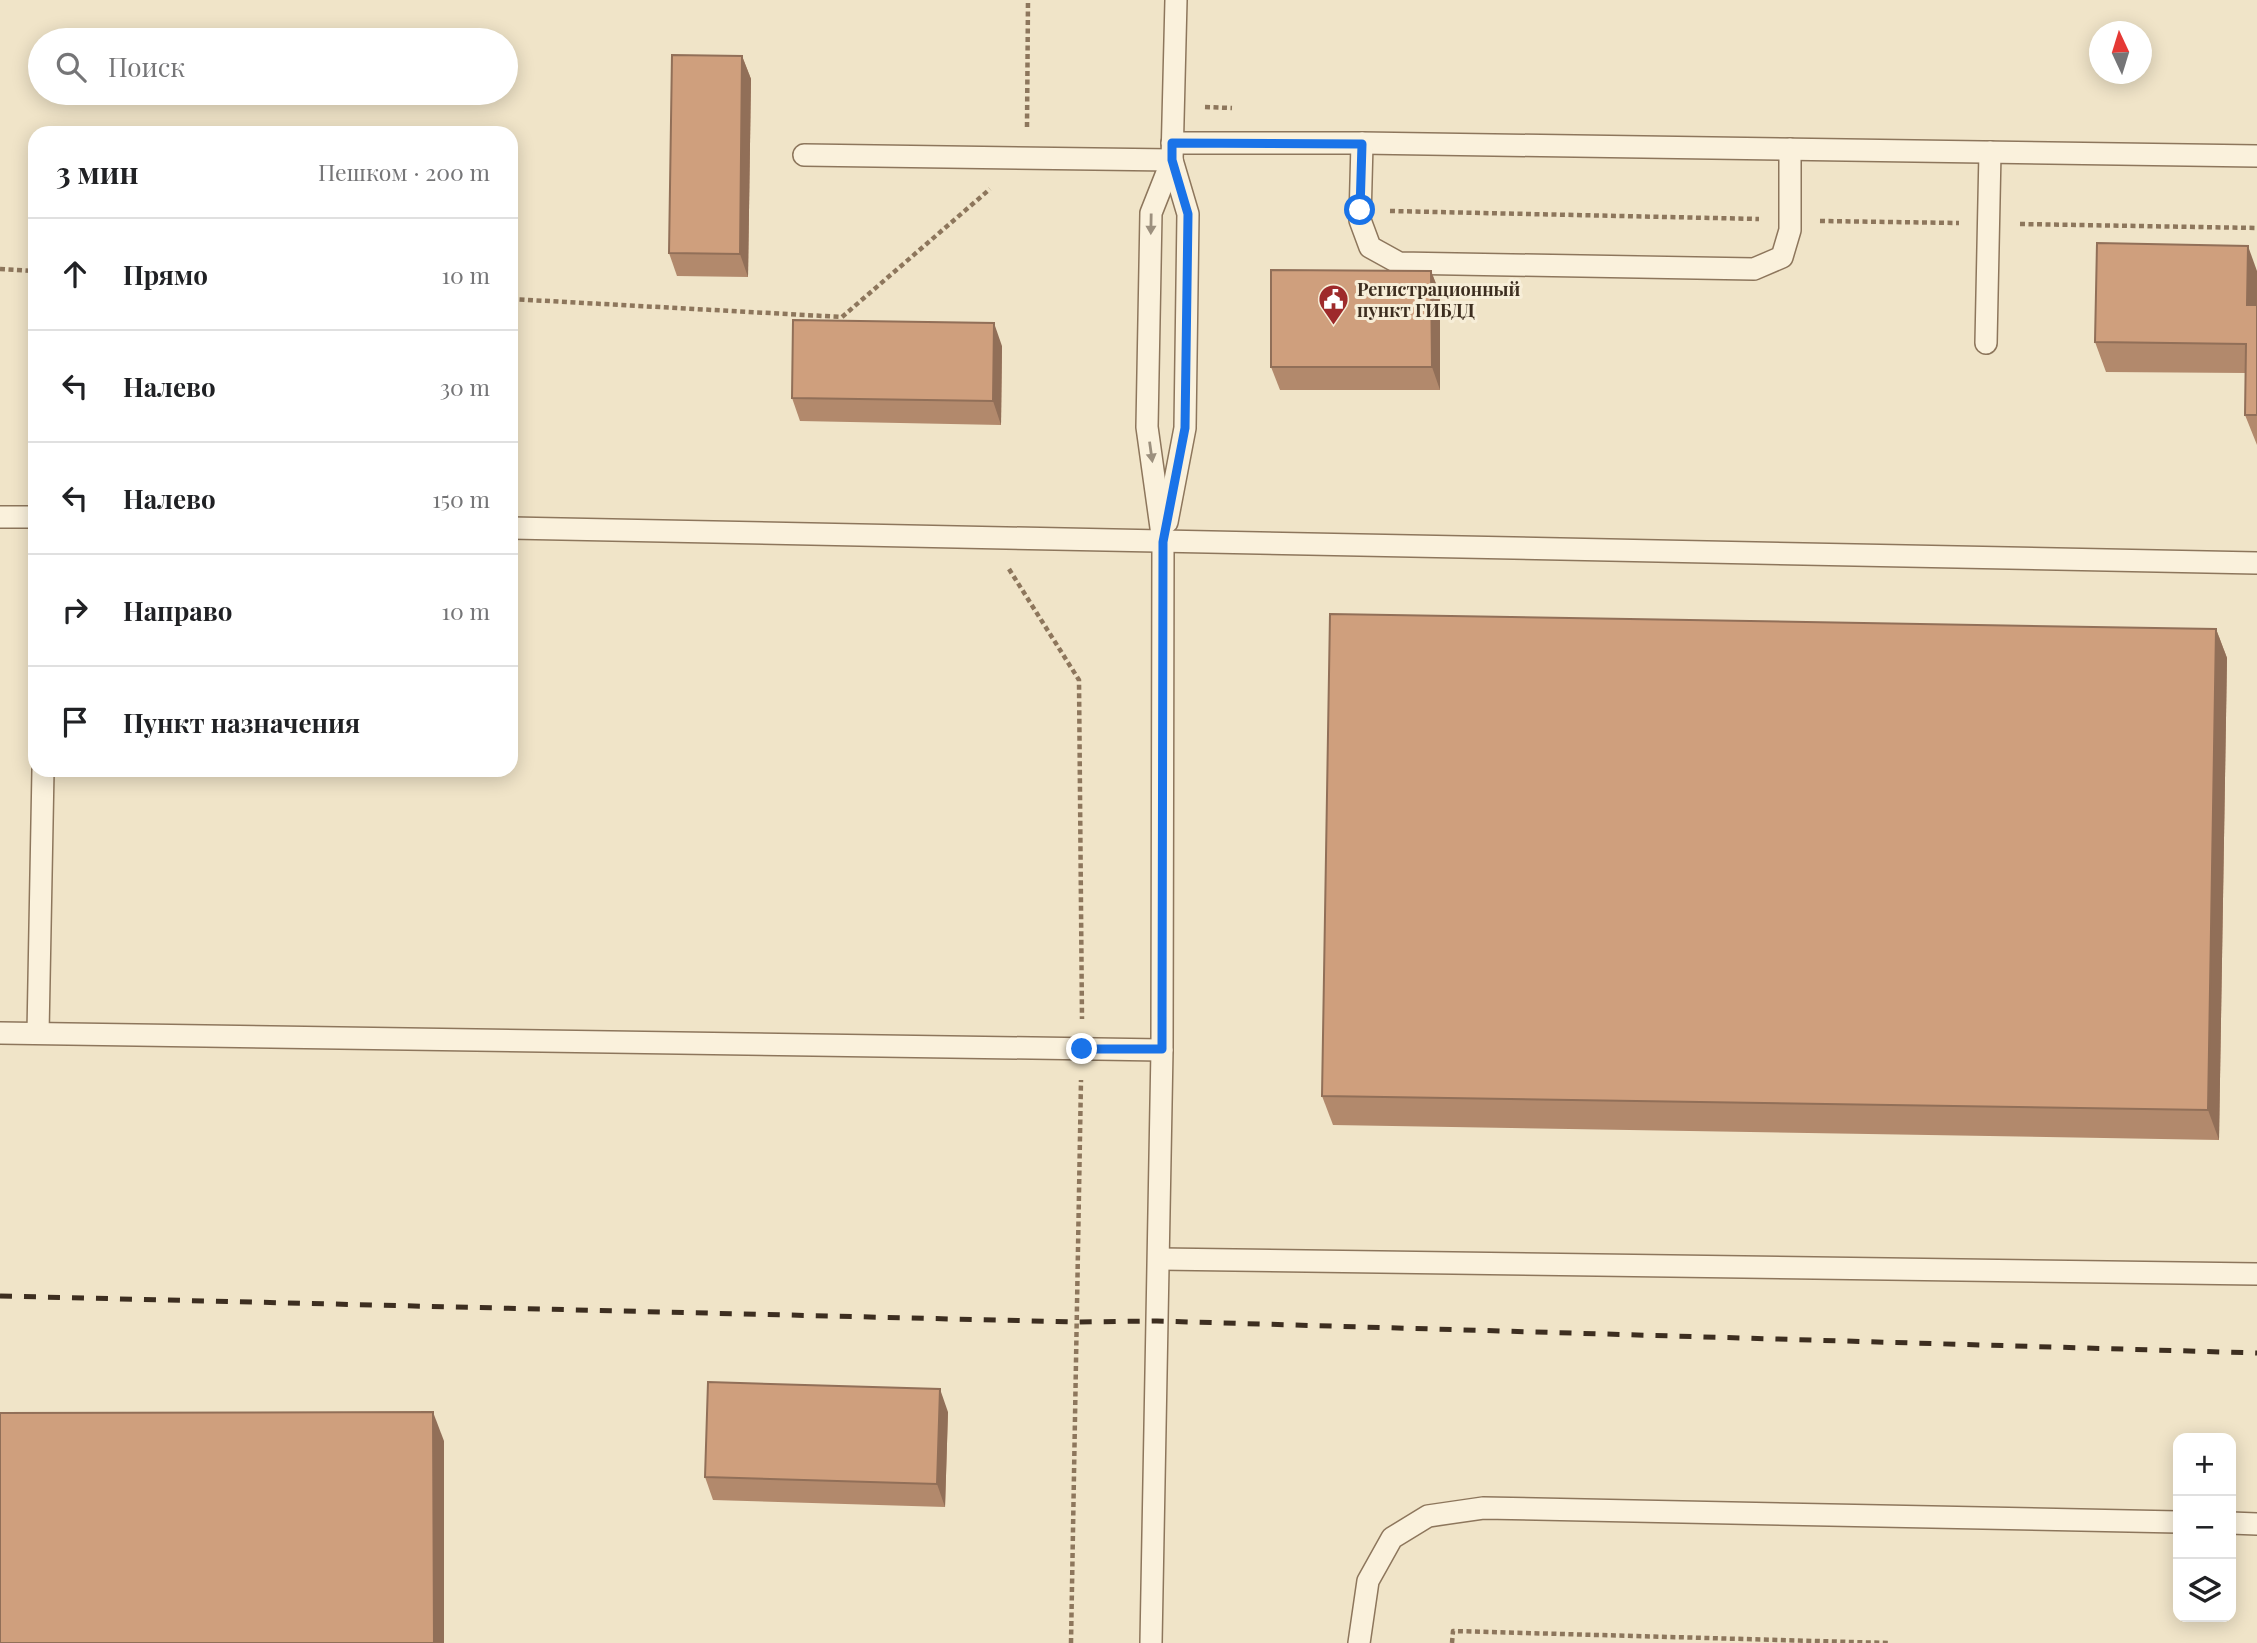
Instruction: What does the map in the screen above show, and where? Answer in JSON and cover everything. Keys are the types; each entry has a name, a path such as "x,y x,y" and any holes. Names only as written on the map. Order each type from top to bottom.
{"lane":[{"path":"1163,542 1185,428 1188,214 1172,152 1176,0"},
{"path":"804,155 1026,158 1362,144 2257,156"},
{"path":"1362,144 1360,220 1370,247 1399,263 1754,269 1782,257 1790,230 1790,149"},
{"path":"1151,1643 1162,1049 1163,542 1147,427 1151,213 1172,152"},
{"path":"1986,342 1990,152"},
{"path":"0,517 28,517"},
{"path":"518,528 2257,563"},
{"path":"38,1033 43,777"},
{"path":"0,1033 1162,1049"},
{"path":"1158,1259 2257,1273"},
{"path":"1359,1643 1359,1628 1368,1581 1392,1538 1428,1516 1483,1508 2173,1522"},
{"path":"2236,1523 2257,1524"}],"path":[{"path":"518,299 842,317 1026,158 1028,0"},
{"path":"0,269 28,271"},
{"path":"1452,1643 1452,1631 1888,1643"}],"building":[{"path":"672,55 742,56 740,254 669,253"},
{"path":"2097,243 2248,246 2247,305 2257,305 2257,415 2245,415 2246,344 2095,342"},
{"path":"1271,270 1431,271 1432,367 1271,367"},
{"path":"793,320 994,323 993,401 792,398"},
{"path":"1330,614 2216,629 2208,1110 1322,1096"},
{"path":"708,1382 940,1389 937,1484 705,1477"},
{"path":"433,1412 434,1643 0,1643 0,1413"}],"railway":[{"path":"0,1296 1077,1322 1157,1321 2257,1353"}],"place":[{"name":"Регистрационный пункт ГИБДД","path":"1334,327"}],"route":[{"path":"1082,1049 1162,1049 1163,542 1185,428 1188,214 1172,160 1172,143 1362,144 1360,210"}]}
